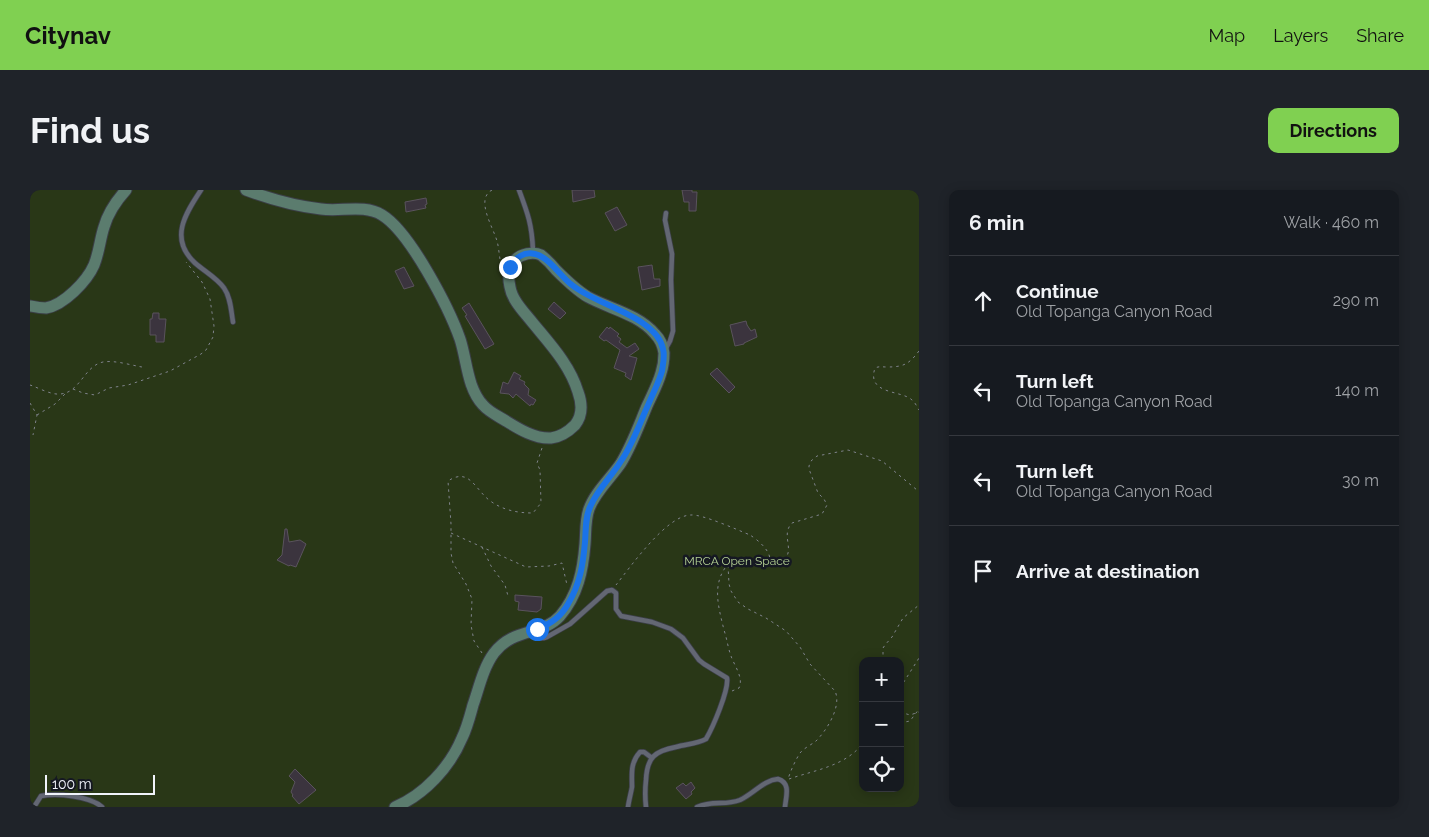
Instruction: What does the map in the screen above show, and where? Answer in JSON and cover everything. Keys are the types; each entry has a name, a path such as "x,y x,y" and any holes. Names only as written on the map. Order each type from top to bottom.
{"main road":[{"path":"30,306 46,308 56,304 76,289 87,277 94,264 109,215 116,201 126,190"},
{"path":"246,190 300,206 324,210 372,210 387,218 402,233 440,295 460,338 474,390 480,402 494,414 534,436 544,438 556,437 574,426 580,416 581,401 577,386 562,359 512,295 509,271 518,257 533,253 541,256 573,286 585,294 635,318 654,332 662,343 664,351 662,373 629,448 589,510 583,566 575,591 560,616 552,623 510,638 494,654 487,665 463,737 449,761 442,771 420,793 395,807"}],"lane":[{"path":"201,190 182,224 183,246 189,257 224,288 228,297 233,322"},
{"path":"518,190 532,229 533,253"},
{"path":"664,351 670,342 673,331 672,254 665,220 666,213"},
{"path":"537,629 541,638 547,637 570,624 609,589 616,593 616,609 622,616 652,622 671,629 684,638 699,660 726,676 728,684 706,739 661,751 652,758 646,769 646,807"},
{"path":"628,807 632,789 631,770 633,762 640,752 644,752 652,758"},
{"path":"697,807 714,802 732,802 742,799 774,779 787,782 784,807"},
{"path":"34,807 41,796 49,794 84,799 99,804 102,807"}],"path":[{"path":"492,190 485,197 487,215 497,242 498,254 502,265 509,271"},
{"path":"73,389 95,395 110,388 128,385 170,370 206,350 213,337 214,326 210,299 202,282 187,264 183,255 183,246"},
{"path":"919,351 908,363 897,367 879,366 875,368 874,377 878,385 886,391 912,400 919,410"},
{"path":"37,415 56,404 73,389 91,368 102,362 142,367"},
{"path":"30,385 55,394 67,393"},
{"path":"30,403 37,415 34,435"},
{"path":"485,657 474,641 471,625 472,599 450,554 448,481 455,476 462,476 468,479 488,499 505,509 520,513 534,513 541,503 540,470 537,463 544,438"},
{"path":"724,694 739,688 741,680 731,655 717,594 720,577 731,562 768,565 781,561 788,556 789,552 787,529 789,525 822,514 827,505 818,493 809,470 811,461 817,456 839,451 848,450 856,452 882,461 919,490"},
{"path":"612,590 641,554 664,530 678,518 692,514 750,535 756,539 771,557 768,565"},
{"path":"450,533 526,567 549,566 562,563 567,586"},
{"path":"482,546 491,566 505,585 508,596"},
{"path":"728,565 729,584 738,602 786,631 800,647 810,664 835,691 837,696 836,706 824,731 801,752 787,782"},
{"path":"883,657 883,648 903,618 919,605"},
{"path":"904,682 919,658"},
{"path":"904,722 910,721 919,709"},
{"path":"904,713 910,715 919,712"},
{"path":"787,782 843,760 860,747"}],"green space":[{"name":"MRCA Open Space","path":"30,190 919,190 919,807 30,807"}],"building":[{"path":"572,190 594,190 595,197 573,202"},
{"path":"682,190 697,192 696,211 689,211 689,202 684,202"},
{"path":"426,198 426,208 406,212 405,202"},
{"path":"617,207 627,225 615,231 605,213"},
{"path":"652,265 654,279 660,279 660,286 642,290 638,267"},
{"path":"404,267 414,286 404,289 395,271"},
{"path":"554,302 566,313 560,319 548,309"},
{"path":"469,303 494,344 485,349 462,308"},
{"path":"153,313 159,313 159,319 166,319 164,342 156,342 156,335 150,335 150,319 152,319"},
{"path":"746,321 751,331 755,329 757,337 744,344 735,346 730,325"},
{"path":"607,327 609,329 610,327 619,334 617,336 621,339 619,342 627,348 635,343 639,349 629,356 637,358 631,380 625,376 626,373 614,368 620,350 599,337"},
{"path":"717,368 735,387 729,393 710,374"},
{"path":"514,372 521,376 519,379 525,382 524,384 529,389 528,395 536,400 533,405 531,404 530,406 516,394 513,398 509,394 500,393 503,382 508,384"},
{"path":"285,529 287,529 289,542 300,540 306,544 296,567 277,560 282,555"},
{"path":"515,595 542,597 541,609 537,612 518,610 519,602 515,601"},
{"path":"295,769 316,790 299,804 292,796 291,792 295,782 289,776"},
{"path":"691,782 695,788 686,799 676,788 683,783 686,786"}],"route":[{"path":"510,267 518,257 525,254 533,253 541,256 573,286 591,298 635,318 654,332 662,343 664,351 662,373 629,448 614,473 591,504 587,518 583,566 575,591 560,616 552,623 537,629"}]}
